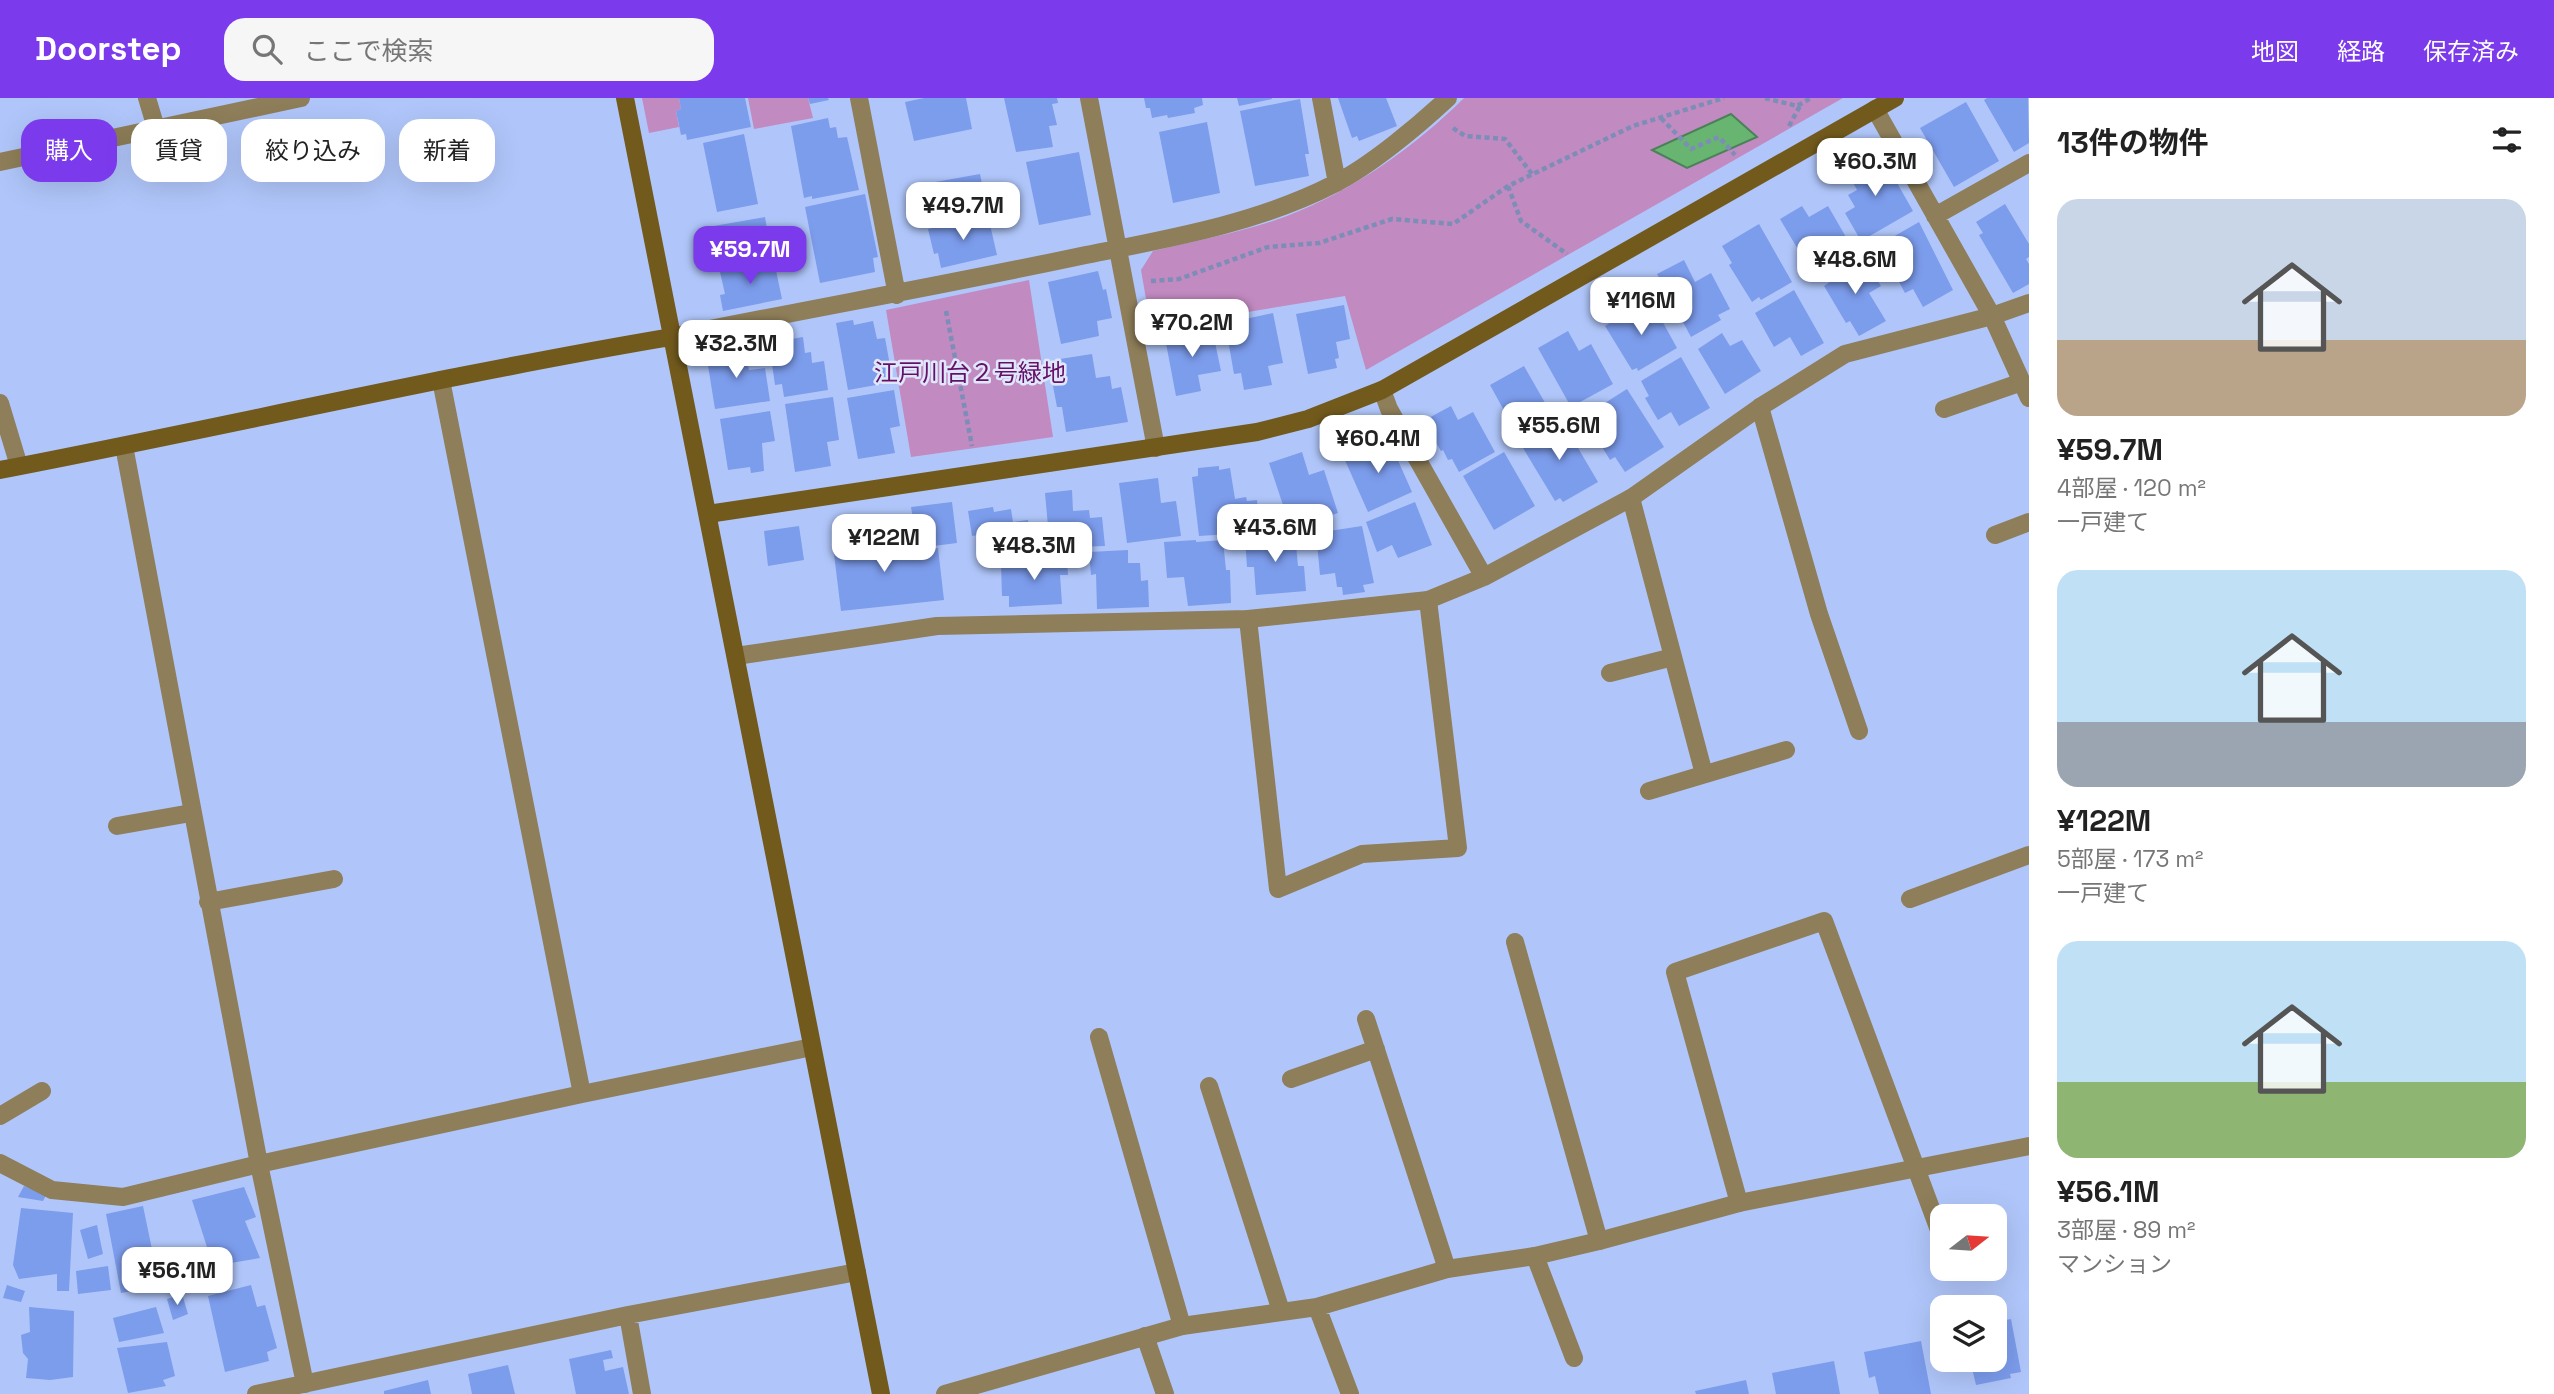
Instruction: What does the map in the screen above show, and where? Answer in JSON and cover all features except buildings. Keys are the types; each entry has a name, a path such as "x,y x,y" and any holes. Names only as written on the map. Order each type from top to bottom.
{"street":[{"path":"147,98 153,119"},
{"path":"200,119 301,98"},
{"path":"625,98 881,1394"},
{"path":"859,98 897,295"},
{"path":"1089,98 1156,448"},
{"path":"1321,98 1337,183"},
{"path":"0,470 441,380 897,295 1119,248 1269,212 1337,183 1387,149 1448,98"},
{"path":"708,514 1156,448 1257,432 1308,419 1382,390 1895,98"},
{"path":"1875,109 1992,316 2026,390 1944,409"},
{"path":"0,162 131,133"},
{"path":"1935,216 2029,163"},
{"path":"736,656 937,626 1248,619 1427,600 1484,577 1631,498 1760,407 1845,354 1992,316 2029,303"},
{"path":"441,380 582,1094"},
{"path":"1382,390 1389,409 1484,577"},
{"path":"0,403 19,466"},
{"path":"1760,407 1819,614 1859,731"},
{"path":"124,446 208,902 304,1384"},
{"path":"1631,498 1704,774"},
{"path":"1995,535 2029,522"},
{"path":"1248,619 1278,889 1362,854 1458,848 1427,600"},
{"path":"1610,673 1673,657"},
{"path":"1649,791 1786,750"},
{"path":"117,826 191,813"},
{"path":"1910,899 2029,855"},
{"path":"208,902 334,879"},
{"path":"1739,1203 1675,972 1824,921 1930,1206"},
{"path":"1515,942 1599,1241"},
{"path":"1366,1019 1447,1269"},
{"path":"1099,1037 1182,1326"},
{"path":"0,1163 52,1190 123,1197 259,1164 812,1047"},
{"path":"1290,1079 1376,1049"},
{"path":"1209,1086 1281,1311"},
{"path":"0,1116 42,1090"},
{"path":"945,1394 1182,1326 1317,1307 1447,1269 1535,1256 1739,1203 2029,1146"},
{"path":"1535,1256 1574,1358"},
{"path":"256,1394 628,1315 857,1272"},
{"path":"1317,1307 1350,1394"},
{"path":"628,1315 642,1394"},
{"path":"1145,1336 1166,1394"}],"path":[{"path":"1125,283 1179,279 1268,247 1319,243 1392,219 1453,224 1508,186 1633,126 1724,98"},
{"path":"1765,98 1797,106 1811,98"},
{"path":"1432,113 1465,136 1505,139 1532,174"},
{"path":"1661,117 1691,149 1718,137 1734,156"},
{"path":"1508,186 1521,221 1564,250 1585,276"},
{"path":"941,286 974,453"}],"green space":[{"path":"642,98 679,98 681,109 676,111 679,127 649,133"},
{"path":"748,98 808,98 813,118 754,129"},
{"path":"1464,98 1843,98 1366,370 1345,296 1151,328 1141,270 1153,251 1254,227 1311,206 1382,166 1425,134"},
{"name":"江戸川台２号緑地","path":"1029,280 1053,437 911,457 886,310"}],"shaded area":[{"path":"1731,114 1757,137 1687,168 1652,150"}]}
